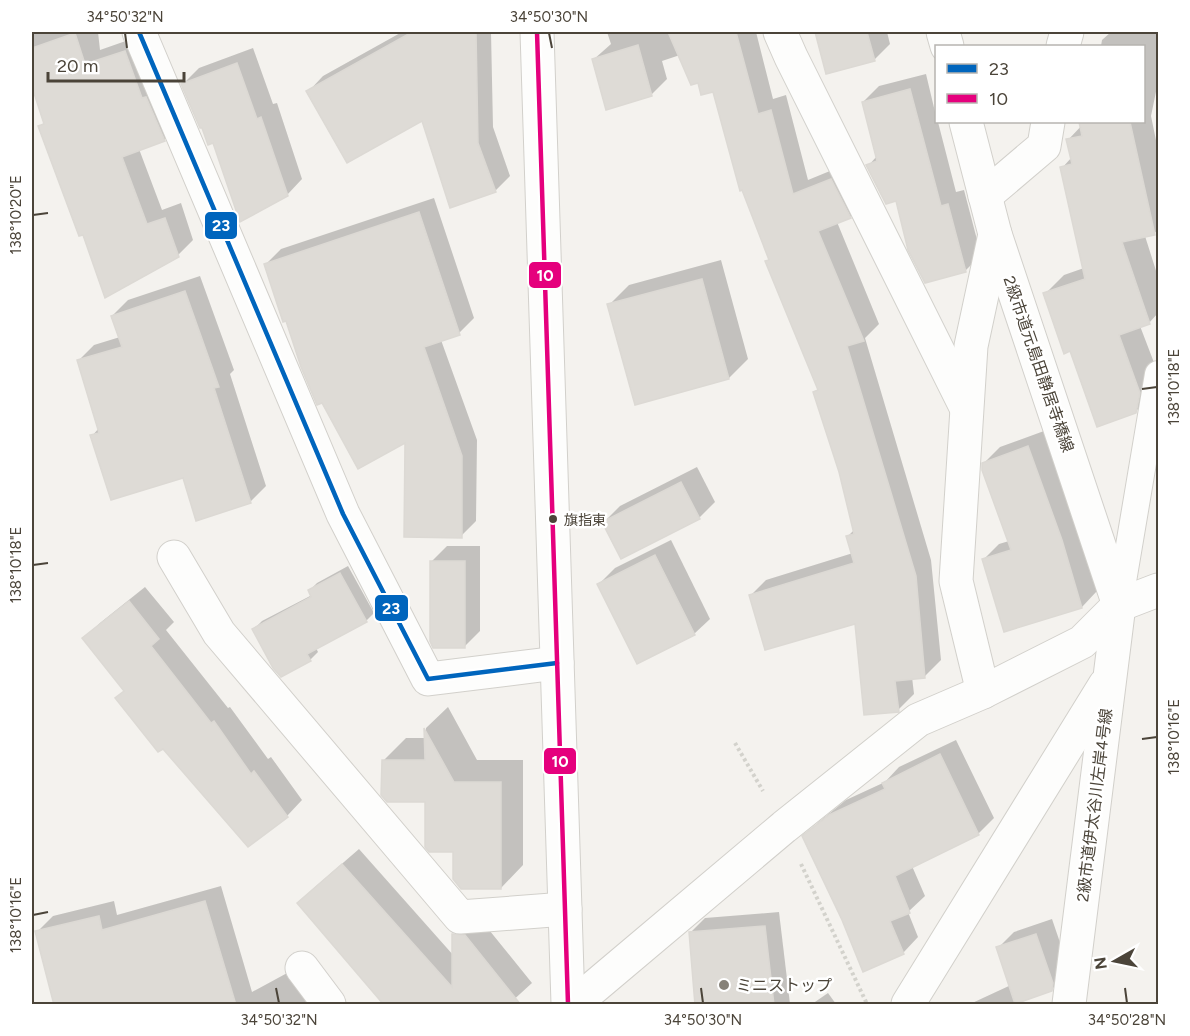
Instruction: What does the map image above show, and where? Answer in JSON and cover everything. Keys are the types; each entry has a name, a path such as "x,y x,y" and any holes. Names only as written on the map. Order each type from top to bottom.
{"street":[{"path":"139,32 344,514 428,679 557,663"},
{"path":"537,32 568,1005"},
{"path":"780,32 790,57 967,409"},
{"name":"2級市道元島田静居寺橋線","path":"966,123 995,234 1138,598"},
{"path":"985,196 1044,146 1048,123"},
{"path":"983,692 956,581 971,346 995,234"},
{"path":"174,557 219,633 460,917 565,909"},
{"path":"574,1005 784,827 918,720 983,692 1082,642 1138,598"},
{"name":"2級市道伊太谷川左岸4号線","path":"1069,1005 1111,675 1138,598"},
{"path":"908,1005 1111,675"},
{"path":"302,968 329,1005"}],"lane":[{"path":"1138,598 1158,374"}],"path":[{"path":"735,743 784,827 867,1005"}],"building":[{"path":"412,32 476,32 478,143 496,192 450,208 422,121 347,163 306,91"},
{"path":"668,32 736,32 758,114 771,110 793,194 831,179 851,218 818,231 864,341 847,346 916,576 925,678 895,681 899,712 864,715 855,624 765,650 749,595 854,563 846,536 854,534 839,472 813,392 818,390 765,261 769,260 742,190 740,191 713,92 701,95 698,83 691,85"},
{"path":"815,32 867,32 875,61 826,74"},
{"path":"75,33 85,64 125,51 142,98 146,97 165,141 122,157 147,224 165,218 179,257 105,298 83,235 79,236 38,126 44,124 32,87 32,48"},
{"path":"638,45 652,96 606,110 592,59"},
{"path":"237,63 257,119 261,117 288,196 240,222 213,143 208,145 181,84"},
{"path":"910,89 941,206 948,204 966,272 925,283 908,250 896,201 886,204 866,165 877,161 862,102"},
{"path":"1079,123 1130,123 1155,235 1122,242 1150,324 1119,335 1140,393 1136,413 1097,427 1070,351 1064,354 1043,293 1085,279 1060,167 1072,164 1066,139 1082,136"},
{"path":"419,212 460,335 424,347 462,456 462,538 404,537 405,443 358,469 322,403 317,405 301,367 286,321 283,322 264,264"},
{"path":"702,279 729,379 635,405 607,304"},
{"path":"185,291 219,387 214,388 251,503 196,521 183,478 111,500 90,435 99,433 77,360 122,347 111,316"},
{"path":"1028,446 1062,540 1082,608 1004,632 982,559 1011,550 982,470 982,463"},
{"path":"681,482 700,519 621,559 602,522"},
{"path":"655,555 695,635 637,664 597,584"},
{"path":"430,561 465,561 465,648 433,648 430,641"},
{"path":"340,573 367,622 307,654 311,661 281,677 273,668 252,629 311,597 308,590"},
{"path":"129,601 159,639 151,646 211,723 214,721 251,774 254,771 288,817 248,847 163,749 158,752 115,698 124,691 82,638"},
{"path":"424,728 454,782 501,782 501,889 461,889 453,879 453,852 429,852 425,847 425,802 387,802 381,795 382,760 425,760"},
{"path":"940,754 979,835 895,876 910,913 890,921 904,954 863,972 842,920 802,836 829,815 885,789 882,783"},
{"path":"342,864 452,987 452,934 465,935 521,1005 384,1005 297,903"},
{"path":"205,901 236,1005 54,1005 35,931 99,916 102,930"},
{"path":"765,926 774,1005 695,1005 689,932"},
{"path":"1036,934 1053,983 1052,991 1015,1004 996,947"}],"transit line":[{"name":"23","path":"139,32 343,514 428,679 557,663"},
{"name":"10","path":"537,32 568,1004"}],"place":[{"name":"旗指東","path":"553,519"},
{"name":"ミニストップ","path":"724,985"}]}
